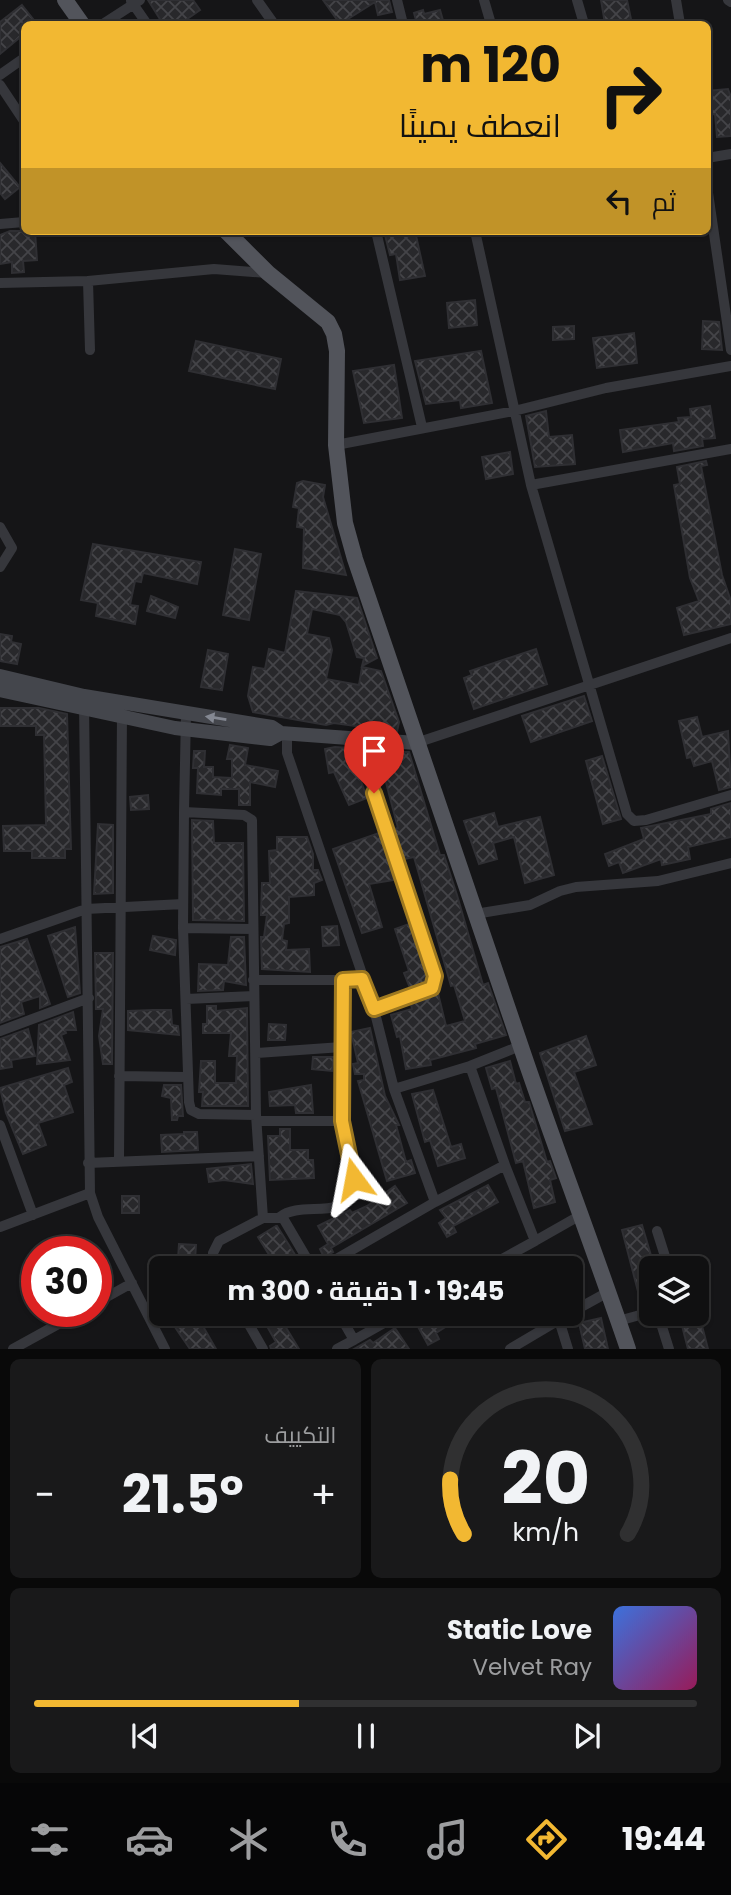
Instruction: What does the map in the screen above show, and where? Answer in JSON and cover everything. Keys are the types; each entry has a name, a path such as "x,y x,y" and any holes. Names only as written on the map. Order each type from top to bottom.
{"main road":[{"path":"54,0 69,21"},
{"path":"65,0 80,21"},
{"path":"230,235 268,273 328,322 334,334 337,351 336,445 345,523 355,559 520,1046 579,1216 610,1291 628,1349"}],"street":[{"path":"257,0 272,21"},
{"path":"397,0 400,21"},
{"path":"484,0 490,21"},
{"path":"577,0 583,21"},
{"path":"676,0 680,21"},
{"path":"107,21 134,2 145,21"},
{"path":"0,75 21,60"},
{"path":"0,85 21,116"},
{"path":"711,157 731,154"},
{"path":"711,213 731,350"},
{"path":"0,224 19,222"},
{"path":"377,235 422,427"},
{"path":"476,235 531,485 630,819 646,820 731,795"},
{"path":"0,283 88,281 214,269 268,273"},
{"path":"88,281 90,351"},
{"path":"336,445 514,411 606,388 731,366"},
{"path":"531,485 731,449"},
{"path":"0,527 12,548 0,566"},
{"path":"0,690 84,702 270,738 284,734 416,743 731,638"},
{"path":"0,676 84,702"},
{"path":"84,702 90,1193 98,1217 165,1349"},
{"path":"119,1161 122,710"},
{"path":"186,721 183,928 186,1077 189,1102 194,1113 342,1121"},
{"path":"284,734 287,753 374,1009 394,1089 435,1202"},
{"path":"356,741 435,976 432,988 424,993 374,1009"},
{"path":"184,812 236,814 251,818 256,1118 263,1218"},
{"path":"475,914 530,905 560,891 576,887 658,881 731,863"},
{"path":"0,939 86,909 119,905 183,904"},
{"path":"183,928 253,929"},
{"path":"253,980 362,979"},
{"path":"214,1256 219,1241 263,1218 279,1217 291,1211 326,1209 353,1198 356,1189 342,1121 343,980"},
{"path":"186,999 254,996"},
{"path":"0,1031 89,998"},
{"path":"394,1089 470,1066 520,1046"},
{"path":"257,1053 342,1047"},
{"path":"470,1066 535,1241"},
{"path":"120,1076 186,1077"},
{"path":"0,1125 33,1215"},
{"path":"88,1163 259,1156"},
{"path":"342,1256 505,1165"},
{"path":"0,1227 90,1193"},
{"path":"508,1256 579,1216"},
{"path":"279,1217 286,1221 306,1256"},
{"path":"657,1231 665,1256"},
{"path":"112,1294 132,1283"},
{"path":"583,1306 610,1291"},
{"path":"618,1321 639,1315"},
{"path":"250,1326 263,1349"},
{"path":"346,1326 354,1340"},
{"path":"337,1349 379,1326"},
{"path":"510,1349 549,1326"},
{"path":"567,1326 568,1349"},
{"path":"662,1326 669,1349"},
{"path":"13,1349 53,1327"}],"building":[{"path":"148,0 193,0 200,10 184,21 161,21"},
{"path":"323,0 389,0 392,12 378,15 375,2 345,21 338,21"},
{"path":"601,0 627,0 631,21 604,21"},
{"path":"22,5 35,21 21,21 21,36 0,54 0,22"},
{"path":"423,10 424,14 440,10 443,21 416,21 414,13"},
{"path":"728,89 731,97 731,136 717,137 715,114 711,114 711,91"},
{"path":"0,163 20,187 5,199 0,193"},
{"path":"21,231 21,235 35,235 37,260 23,261 24,272 12,273 12,262 0,264 0,235"},
{"path":"385,235 416,235 425,276 400,280 396,254 390,255"},
{"path":"475,300 477,325 449,328 447,303"},
{"path":"703,321 719,322 722,350 702,349"},
{"path":"574,326 574,339 553,340 553,327"},
{"path":"634,333 637,363 597,368 593,338"},
{"path":"196,341 281,359 275,389 189,371"},
{"path":"481,351 492,403 461,408 460,400 426,404 415,361"},
{"path":"394,365 402,418 364,423 353,371"},
{"path":"710,406 715,438 702,439 703,446 674,451 673,443 623,452 620,430 679,422 678,418 691,417 690,409"},
{"path":"546,411 549,437 572,435 575,464 535,467 526,416"},
{"path":"510,452 513,474 486,479 482,457"},
{"path":"706,461 707,465 701,466 722,575 731,601 731,624 684,635 677,608 699,601 690,578 674,485 680,484 677,467"},
{"path":"303,481 325,485 323,497 346,575 303,568 304,528 297,527 299,508 293,507 297,483"},
{"path":"93,544 201,562 197,584 143,573 141,582 135,581 130,605 138,606 135,624 96,616 98,603 81,600"},
{"path":"235,549 261,554 249,620 223,615"},
{"path":"296,591 357,598 377,658 362,666 364,658 357,657 346,622 340,615 312,609 307,634 329,638 332,650 326,679 359,685 362,667 381,671 399,722 397,732 334,723 326,725 253,712 248,696 253,667 265,669 269,649 285,653"},
{"path":"151,596 178,607 175,618 147,611"},
{"path":"0,634 12,636 11,642 21,644 17,664 0,661"},
{"path":"536,649 547,684 474,709 464,678 472,675 470,671"},
{"path":"208,650 228,654 222,690 201,687"},
{"path":"584,696 592,721 531,742 522,716"},
{"path":"0,708 39,708 67,714 71,849 65,849 65,858 32,858 32,851 4,851 3,826 46,825 44,735 36,735 36,726 0,726"},
{"path":"697,717 702,737 728,731 731,787 719,790 712,761 694,766 691,757 687,758 679,721"},
{"path":"230,745 248,748 245,765 278,771 275,787 250,782 250,805 239,805 239,789 221,789 221,795 197,793 198,768 193,768 194,751 205,751 204,767 213,767 213,777 232,778 232,759 227,759"},
{"path":"350,748 354,771 357,770 367,798 349,805 334,772 329,773 325,749"},
{"path":"409,752 440,855 444,855 457,895 483,985 488,983 506,1035 475,1044 476,1048 430,1060 431,1065 406,1069 400,1036 397,1037 391,1015 412,1009 411,1004 438,993 446,1026 465,1021 454,985 451,986 414,857 404,859 394,829 398,828 379,756"},
{"path":"602,756 621,819 603,824 586,761"},
{"path":"148,795 149,809 131,810 130,797"},
{"path":"731,803 731,837 688,847 690,859 662,865 661,859 623,873 619,862 609,866 605,854 644,839 641,828 711,814 711,809"},
{"path":"494,813 498,827 540,817 554,875 525,883 514,837 493,843 497,859 479,864 464,821"},
{"path":"192,820 213,821 214,843 243,843 244,921 193,920"},
{"path":"98,824 113,825 113,893 94,894"},
{"path":"379,833 394,880 369,884 382,927 362,933 333,849"},
{"path":"277,837 307,837 313,854 313,870 318,870 322,880 314,883 314,895 289,897 289,923 284,924 282,940 287,941 286,950 309,949 310,972 262,969 261,937 264,937 267,915 261,915 262,883 270,883 269,851 277,850"},
{"path":"409,924 427,976 425,982 410,988 404,973 409,971 395,929"},
{"path":"337,926 339,945 323,946 322,927"},
{"path":"75,927 80,993 68,997 48,936"},
{"path":"153,936 176,940 175,955 150,950"},
{"path":"231,937 244,937 246,985 224,981 223,990 198,991 199,964 228,965"},
{"path":"27,939 50,1004 40,1008 40,996 21,1002 24,1014 0,1023 0,947"},
{"path":"95,953 113,953 112,1064 103,1064 99,1036 103,1009 96,1009"},
{"path":"207,1006 216,1006 216,1011 247,1008 248,1106 202,1106 203,1092 199,1092 201,1061 215,1061 215,1083 236,1083 237,1056 229,1056 231,1033 203,1033 203,1024 207,1024"},
{"path":"171,1010 172,1025 178,1026 179,1035 128,1030 128,1011"},
{"path":"73,1012 76,1030 65,1030 66,1033 61,1035 70,1060 37,1064 39,1025"},
{"path":"269,1024 286,1025 285,1040 268,1040"},
{"path":"370,1028 385,1096 399,1125 396,1125 406,1162 411,1160 415,1173 387,1181 358,1081 364,1080 364,1074 355,1074 353,1064 358,1063 351,1032"},
{"path":"28,1029 35,1056 11,1060 12,1067 0,1069 0,1039"},
{"path":"586,1036 596,1065 574,1072 592,1124 565,1131 540,1053"},
{"path":"313,1057 334,1057 332,1071 312,1069"},
{"path":"510,1061 516,1084 519,1083 525,1102 529,1102 547,1162 550,1161 556,1178 550,1180 555,1202 534,1208 523,1161 516,1163 496,1088 492,1089 486,1068"},
{"path":"68,1068 72,1082 64,1085 73,1112 38,1123 46,1145 23,1154 6,1113 0,1088"},
{"path":"164,1085 181,1085 183,1116 178,1116 177,1120 172,1120 171,1098 162,1096"},
{"path":"311,1085 313,1113 296,1113 295,1105 270,1106 269,1092"},
{"path":"433,1090 451,1147 461,1144 465,1158 438,1166 430,1140 425,1142 412,1094"},
{"path":"280,1129 290,1129 290,1150 308,1150 308,1160 313,1160 314,1178 270,1180 268,1136 280,1136"},
{"path":"197,1132 198,1150 162,1152 161,1135"},
{"path":"251,1164 253,1184 224,1180 209,1182 207,1169"},
{"path":"488,1185 498,1202 453,1226 456,1232 447,1237 439,1223 446,1218 440,1210"},
{"path":"395,1186 407,1203 331,1248 333,1252 324,1256 320,1249 328,1244 318,1226 350,1210 352,1213"},
{"path":"122,1196 139,1196 139,1213 122,1213"},
{"path":"642,1225 651,1256 639,1256 639,1295 622,1230"},
{"path":"277,1226 296,1256 270,1256 258,1237"},
{"path":"179,1244 196,1245 195,1256 178,1256"},
{"path":"601,1318 608,1349 585,1349 580,1326 583,1326 583,1322"},
{"path":"174,1326 203,1326 216,1349 190,1349"},
{"path":"267,1326 285,1326 299,1349 271,1349 270,1346 276,1342"},
{"path":"418,1326 447,1326 436,1333 439,1339 428,1345"},
{"path":"682,1326 702,1326 708,1349 688,1349"},
{"path":"395,1328 409,1349 354,1349 370,1340 373,1343"}],"route":[{"path":"354,1179 342,1121 343,980 362,979 374,1009 424,993 435,983 435,976 374,793"}]}
